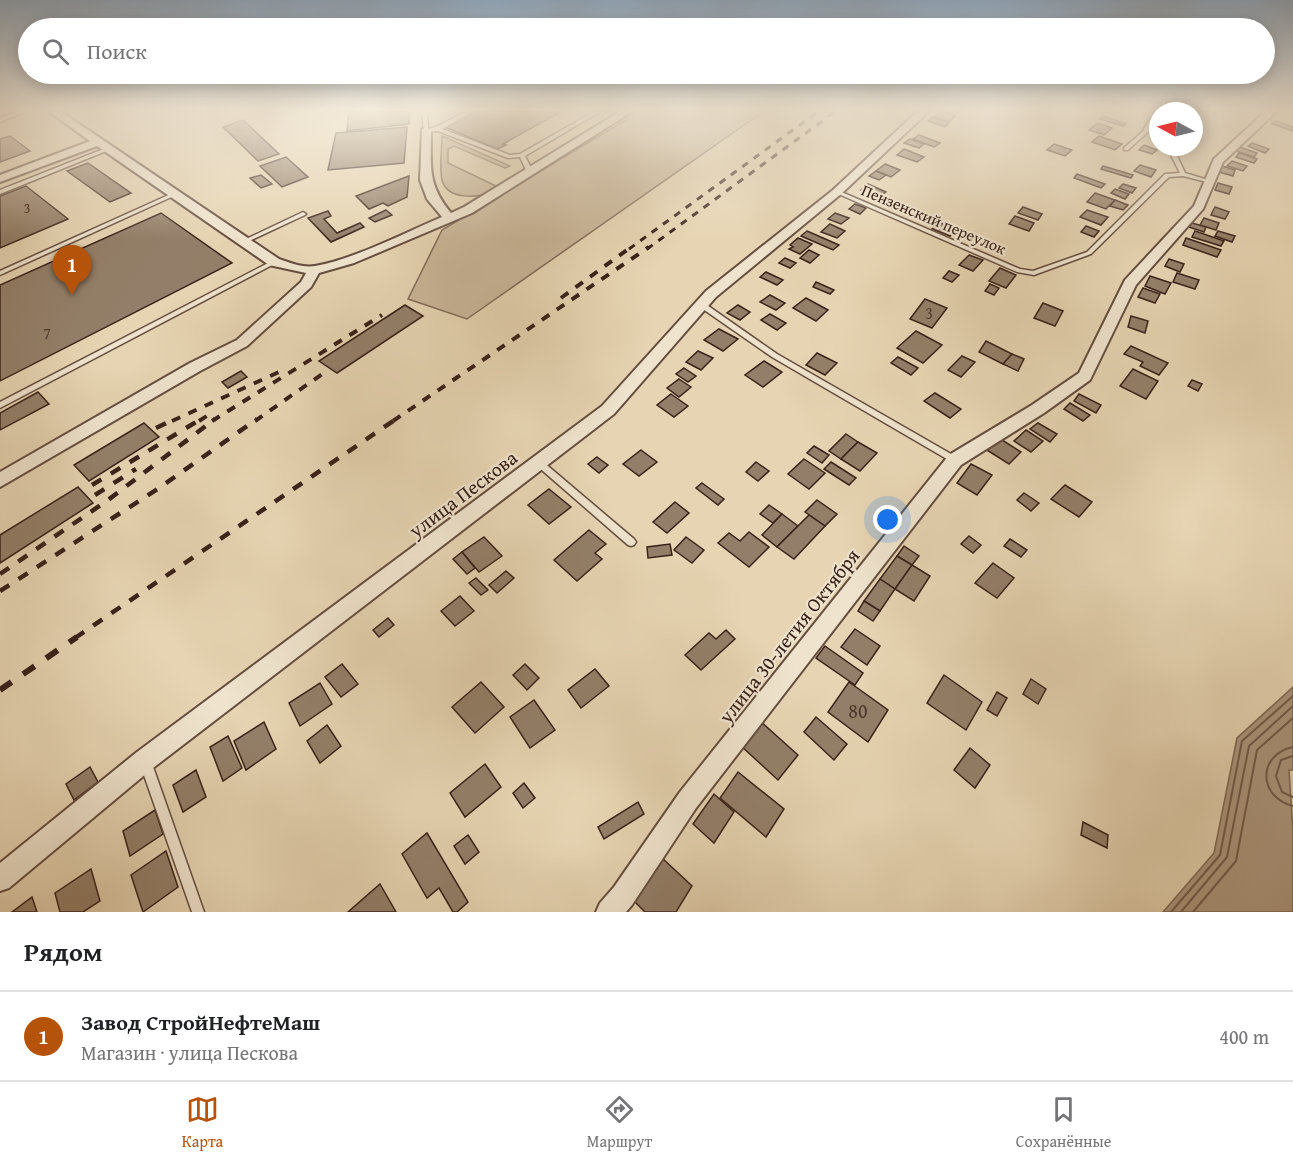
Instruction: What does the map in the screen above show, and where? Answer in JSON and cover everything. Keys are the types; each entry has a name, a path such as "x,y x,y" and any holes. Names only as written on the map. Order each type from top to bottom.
{"street":[{"path":"0,179 76,154"},
{"path":"115,154 274,262 296,269 314,270 349,260 468,210 557,154"},
{"path":"429,154 426,180 433,199 449,218"},
{"name":"улица Пескова","path":"0,879 145,760 608,410 711,294 837,192 878,154"},
{"name":"улица 30-летия Октября","path":"609,912 623,896 687,800 955,460 1038,409 1085,376 1130,283 1199,207 1218,161 1226,154"},
{"path":"0,480 195,367 242,343 306,284 314,270"}],"lane":[{"path":"0,192 83,154"},
{"path":"500,154 510,157 522,155 530,170"},
{"path":"1175,156 1184,174"},
{"path":"1019,271 1034,273 1089,253 1167,175 1184,174 1209,182"},
{"name":"Пензенский переулок","path":"837,192 1019,271"},
{"path":"0,273 176,194"},
{"path":"245,241 303,214"},
{"path":"0,405 274,262"},
{"path":"702,305 782,361 859,406 917,435 955,460"},
{"path":"539,463 631,542"},
{"path":"145,760 198,912"}],"shaded area":[{"path":"441,154 448,154 448,163 496,186 496,189 483,195 458,195 445,187 441,170"},
{"path":"472,154 482,154 510,166 505,168"},
{"path":"570,154 703,154 467,319 408,299 442,230"}],"water":[{"path":"1293,687 1293,770 1289,770 1293,832 1293,912 1163,912 1214,853 1237,738"}],"building":[{"path":"0,154 23,154 0,162"},
{"path":"250,154 279,154 258,161"},
{"path":"332,154 405,154 404,163 328,170"},
{"path":"915,154 924,157 917,162 897,155"},
{"path":"1241,154 1257,159 1254,163 1236,157"},
{"path":"286,157 308,177 282,187 260,166"},
{"path":"1232,161 1247,166 1243,171 1227,166"},
{"path":"88,163 131,193 110,202 67,171"},
{"path":"885,164 900,170 891,177 876,171"},
{"path":"1140,165 1156,170 1151,177 1134,171"},
{"path":"1103,166 1133,175 1131,178 1101,169"},
{"path":"1222,166 1235,170 1233,176 1219,172"},
{"path":"876,171 886,175 879,180 869,176"},
{"path":"1077,174 1105,184 1101,188 1074,178"},
{"path":"261,175 272,184 261,188 250,178"},
{"path":"409,176 407,197 388,206 383,203 369,209 356,196"},
{"path":"1218,183 1232,187 1229,194 1215,190"},
{"path":"868,184 886,192 879,197 861,190"},
{"path":"1123,184 1136,188 1132,193 1119,188"},
{"path":"26,186 68,219 0,248 0,196"},
{"path":"1115,189 1129,194 1125,199 1111,193"},
{"path":"1095,193 1115,200 1106,209 1087,202"},
{"path":"1115,200 1128,205 1123,210 1110,206"},
{"path":"855,204 866,208 860,214 849,209"},
{"path":"1023,207 1042,214 1038,220 1018,213"},
{"path":"1215,207 1229,212 1225,219 1211,215"},
{"path":"386,210 392,215 375,222 369,218"},
{"path":"1087,210 1108,217 1101,225 1080,217"},
{"path":"328,211 331,216 324,219 337,233 360,223 364,227 331,242 308,218"},
{"path":"161,213 232,263 0,381 0,285"},
{"path":"835,213 849,218 841,224 828,219"},
{"path":"1015,216 1034,223 1029,231 1009,224"},
{"path":"1204,218 1219,223 1216,230 1200,225"},
{"path":"939,222 957,229 950,236 932,229"},
{"path":"1192,223 1206,227 1204,232 1189,227"},
{"path":"830,224 845,231 837,238 821,232"},
{"path":"1086,226 1099,231 1094,237 1081,232"},
{"path":"807,231 839,245 833,250 801,236"},
{"path":"1195,231 1224,241 1221,246 1192,237"},
{"path":"1218,231 1235,236 1232,242 1215,236"},
{"path":"798,238 812,244 800,254 789,249 793,247 790,245"},
{"path":"1186,238 1221,250 1217,257 1183,245"},
{"path":"809,250 819,255 810,263 800,258"},
{"path":"969,255 983,260 973,271 959,265"},
{"path":"785,258 796,263 790,268 779,263"},
{"path":"1169,259 1184,264 1180,272 1165,266"},
{"path":"1000,268 1016,275 1006,288 989,281"},
{"path":"949,271 959,275 952,282 943,278"},
{"path":"766,272 783,280 777,285 760,277"},
{"path":"1177,273 1199,280 1195,289 1173,282"},
{"path":"1150,276 1171,283 1165,294 1145,286"},
{"path":"816,282 834,290 830,294 813,287"},
{"path":"990,284 999,288 994,295 985,291"},
{"path":"1143,288 1160,294 1155,303 1138,297"},
{"path":"770,295 785,303 776,310 760,302"},
{"path":"806,298 828,310 816,321 793,308"},
{"path":"925,299 947,308 932,328 910,319"},
{"path":"1043,303 1063,311 1055,326 1034,318"},
{"path":"405,305 423,316 337,373 319,361"},
{"path":"738,305 750,312 740,320 727,313"},
{"path":"770,314 786,323 777,330 761,320"},
{"path":"1131,316 1148,321 1145,333 1128,327"},
{"path":"719,329 738,339 723,351 704,340"},
{"path":"916,331 942,345 923,363 897,348"},
{"path":"986,341 1012,354 1003,364 979,352"},
{"path":"1131,346 1168,363 1159,375 1140,366 1143,362 1124,354"},
{"path":"698,351 713,358 701,370 686,362"},
{"path":"817,353 837,363 825,375 806,365"},
{"path":"1012,354 1024,359 1018,371 1003,364"},
{"path":"962,356 975,362 961,377 948,370"},
{"path":"898,357 918,368 911,375 891,363"},
{"path":"764,361 782,372 763,387 745,375"},
{"path":"684,368 696,376 688,382 676,374"},
{"path":"1133,369 1158,381 1146,399 1120,386"},
{"path":"241,371 247,377 228,388 222,382"},
{"path":"679,379 691,387 679,397 667,388"},
{"path":"1192,380 1202,384 1198,391 1188,386"},
{"path":"38,392 49,404 0,430 0,413"},
{"path":"935,393 961,409 950,418 924,401"},
{"path":"671,394 688,406 674,417 657,405"},
{"path":"1079,394 1101,405 1096,413 1074,401"},
{"path":"1070,403 1090,415 1083,421 1064,409"},
{"path":"144,423 159,437 89,481 74,465"},
{"path":"1038,423 1057,434 1050,442 1030,429"},
{"path":"1026,430 1043,441 1031,452 1014,441"},
{"path":"846,434 858,442 841,459 829,451"},
{"path":"999,438 1021,452 1009,464 987,450"},
{"path":"858,442 877,453 860,471 841,459"},
{"path":"814,446 829,455 822,463 807,453"},
{"path":"641,450 657,462 639,476 623,464"},
{"path":"597,457 608,465 599,473 588,464"},
{"path":"804,459 825,473 809,489 788,474"},
{"path":"756,462 769,471 758,481 746,472"},
{"path":"831,462 856,478 849,485 824,469"},
{"path":"971,464 992,475 977,495 957,483"},
{"path":"702,483 724,499 718,505 696,488"},
{"path":"1065,485 1092,502 1079,517 1051,499"},
{"path":"78,487 93,503 0,563 0,535"},
{"path":"549,489 571,507 549,524 528,505"},
{"path":"1024,493 1039,503 1031,511 1017,500"},
{"path":"817,500 837,514 825,526 805,512"},
{"path":"675,502 689,513 667,533 653,522"},
{"path":"769,505 782,514 773,523 760,514"},
{"path":"782,514 798,526 777,547 762,535"},
{"path":"809,515 825,526 794,559 777,547"},
{"path":"589,530 606,544 595,553 602,559 577,581 554,560"},
{"path":"749,532 769,547 749,567 718,543 729,533 740,541"},
{"path":"969,536 981,545 973,553 961,544"},
{"path":"484,537 502,556 479,572 462,552"},
{"path":"686,537 704,550 692,563 674,550"},
{"path":"1010,539 1027,550 1021,557 1004,546"},
{"path":"670,544 672,555 648,558 647,547"},
{"path":"904,546 919,556 912,565 897,556"},
{"path":"462,552 475,568 467,574 453,559"},
{"path":"897,556 912,565 895,589 880,579"},
{"path":"993,563 1014,578 997,598 975,583"},
{"path":"912,565 930,576 914,601 895,589"},
{"path":"506,571 514,578 497,593 489,585"},
{"path":"476,578 488,590 481,595 469,583"},
{"path":"880,579 895,589 880,611 864,601"},
{"path":"460,596 474,611 455,626 441,611"},
{"path":"864,601 880,611 873,621 858,611"},
{"path":"388,618 394,625 379,637 373,630"},
{"path":"855,629 880,646 867,665 841,647"},
{"path":"726,630 735,639 701,670 685,655 709,633 716,639"},
{"path":"825,646 863,673 855,685 816,658"},
{"path":"342,664 358,684 341,697 325,677"},
{"path":"525,664 539,678 527,690 513,675"},
{"path":"595,669 609,686 581,708 568,690"},
{"path":"944,675 982,702 966,730 927,703"},
{"path":"1031,679 1046,689 1038,704 1023,694"},
{"path":"481,682 504,707 475,733 452,707"},
{"path":"849,682 888,710 868,742 828,712"},
{"path":"320,683 332,704 300,726 289,703"},
{"path":"997,692 1007,698 997,716 987,710"},
{"path":"534,700 555,730 530,748 510,717"},
{"path":"816,717 847,744 834,760 804,732"},
{"path":"760,721 798,755 778,780 740,745"},
{"path":"264,722 276,749 246,770 234,741"},
{"path":"327,725 341,746 320,763 307,741"},
{"path":"228,736 242,768 223,781 210,747"},
{"path":"970,748 990,765 975,788 954,770"},
{"path":"485,764 501,787 465,817 450,793"},
{"path":"90,767 98,782 74,800 66,784"},
{"path":"196,770 206,797 183,812 173,785"},
{"path":"738,772 784,809 766,837 720,798"},
{"path":"524,783 535,798 523,808 513,793"},
{"path":"714,794 734,812 714,843 693,824"},
{"path":"638,802 644,814 604,839 598,827"},
{"path":"155,810 163,834 130,856 123,831"},
{"path":"1083,822 1108,835 1107,848 1081,835"},
{"path":"427,833 468,902 457,912 453,912 439,888 427,898 402,854"},
{"path":"468,835 479,852 465,864 454,846"},
{"path":"166,851 178,887 143,912 131,875"},
{"path":"661,857 692,886 676,912 645,912 632,899"},
{"path":"91,869 100,901 83,912 60,912 55,893"},
{"path":"380,884 396,912 348,912"},
{"path":"32,897 37,912 12,912"}],"railway":[{"path":"629,249 760,154"},
{"path":"647,249 778,154"},
{"path":"561,298 631,247"},
{"path":"393,421 649,247"},
{"path":"214,420 382,315"},
{"path":"255,421 328,370"},
{"path":"172,421 279,372"},
{"path":"199,421 210,414"},
{"path":"156,428 175,419"},
{"path":"92,485 201,419"},
{"path":"0,591 159,488 257,419"},
{"path":"75,638 396,419"},
{"path":"0,574 108,500 214,420"},
{"path":"95,495 136,469"},
{"path":"0,690 77,637"}],"place":[{"name":"Завод СтройНефтеМаш","path":"72,295"}]}
